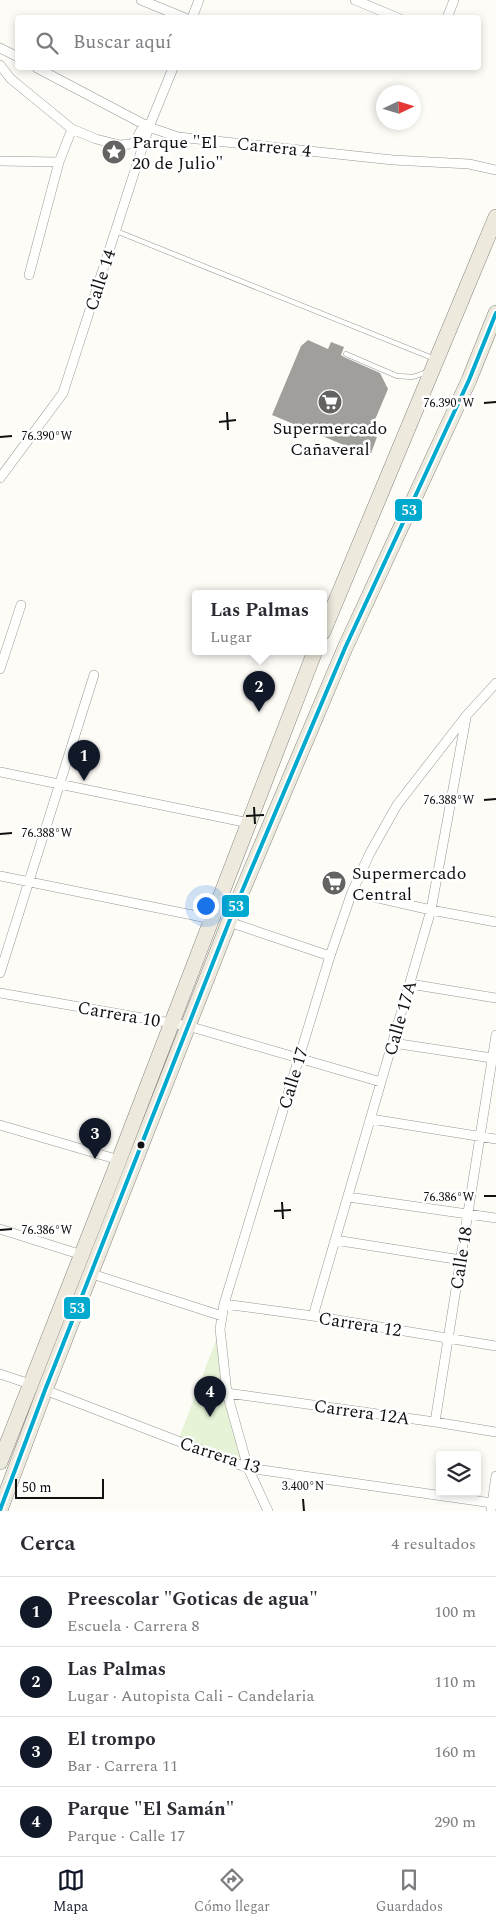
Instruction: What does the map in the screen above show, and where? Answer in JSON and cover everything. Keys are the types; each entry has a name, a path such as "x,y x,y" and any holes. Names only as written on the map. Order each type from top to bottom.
{"main road":[{"path":"327,622 496,217"},
{"path":"0,1510 45,1390 229,922 345,648 469,380 496,313"},
{"path":"0,1462 172,1024 313,655"}],"street":[{"path":"141,0 178,15"},
{"path":"193,15 199,0"},
{"path":"355,0 391,15"},
{"path":"448,15 454,0"},
{"path":"0,48 15,56"},
{"path":"0,65 11,79 72,130 96,140 120,145 131,144 147,125"},
{"name":"Carrera 4","path":"41,70 147,125 178,137 393,160 469,164 496,170"},
{"name":"Calle 14","path":"0,478 64,393 116,231 147,125 172,70"},
{"path":"29,275 59,162 72,130"},
{"path":"0,161 59,162"},
{"path":"0,669 21,604"},
{"path":"0,973 61,785 94,675"},
{"name":"Calle 17","path":"268,1511 248,1468 227,1394 220,1329 224,1304 330,956 352,892 370,853 397,804 466,716 496,683"},
{"name":"Calle 17A","path":"313,1316 432,910 466,716"},
{"path":"0,772 249,823"},
{"path":"0,876 212,919"},
{"path":"352,892 496,922"},
{"path":"229,922 330,956"},
{"path":"410,984 496,998"},
{"name":"Carrera 10","path":"0,993 188,1026 381,1082"},
{"name":"Calle 18","path":"435,1422 496,1036"},
{"path":"393,1043 492,1058"},
{"path":"371,1119 496,1139"},
{"path":"0,1125 119,1160"},
{"path":"348,1197 496,1218"},
{"path":"0,1229 82,1255"},
{"path":"336,1240 461,1260"},
{"path":"92,1274 222,1316"},
{"name":"Carrera 12","path":"224,1304 313,1316 496,1346"},
{"path":"0,1374 30,1384"},
{"name":"Carrera 13","path":"45,1390 248,1468 491,1507"},
{"name":"Carrera 12A","path":"227,1394 496,1432"},
{"path":"491,1507 496,1476"}],"lane":[{"path":"116,231 434,366"},
{"path":"346,354 406,378 425,372 434,366"}],"green space":[{"path":"220,1329 227,1393 248,1468 178,1441"}],"building":[{"name":"Supermercado Cañaveral","path":"308,340 328,349 331,342 344,347 341,355 380,373 388,389 369,434 377,437 370,456 272,415 301,346"}],"transit line":[{"name":"53","path":"0,1510 45,1390 229,922 345,648 469,380 496,313"}],"place":[{"name":"Parque \"El 20 de Julio\"","path":"114,152"},
{"name":"Supermercado Cañaveral","path":"330,402"},
{"name":"Las Palmas","path":"259,712"},
{"name":"Preescolar \"Goticas de agua\"","path":"84,781"},
{"name":"Supermercado Central","path":"334,883"},
{"name":"El trompo","path":"95,1159"},
{"name":"Parque \"El Samán\"","path":"210,1417"}]}
